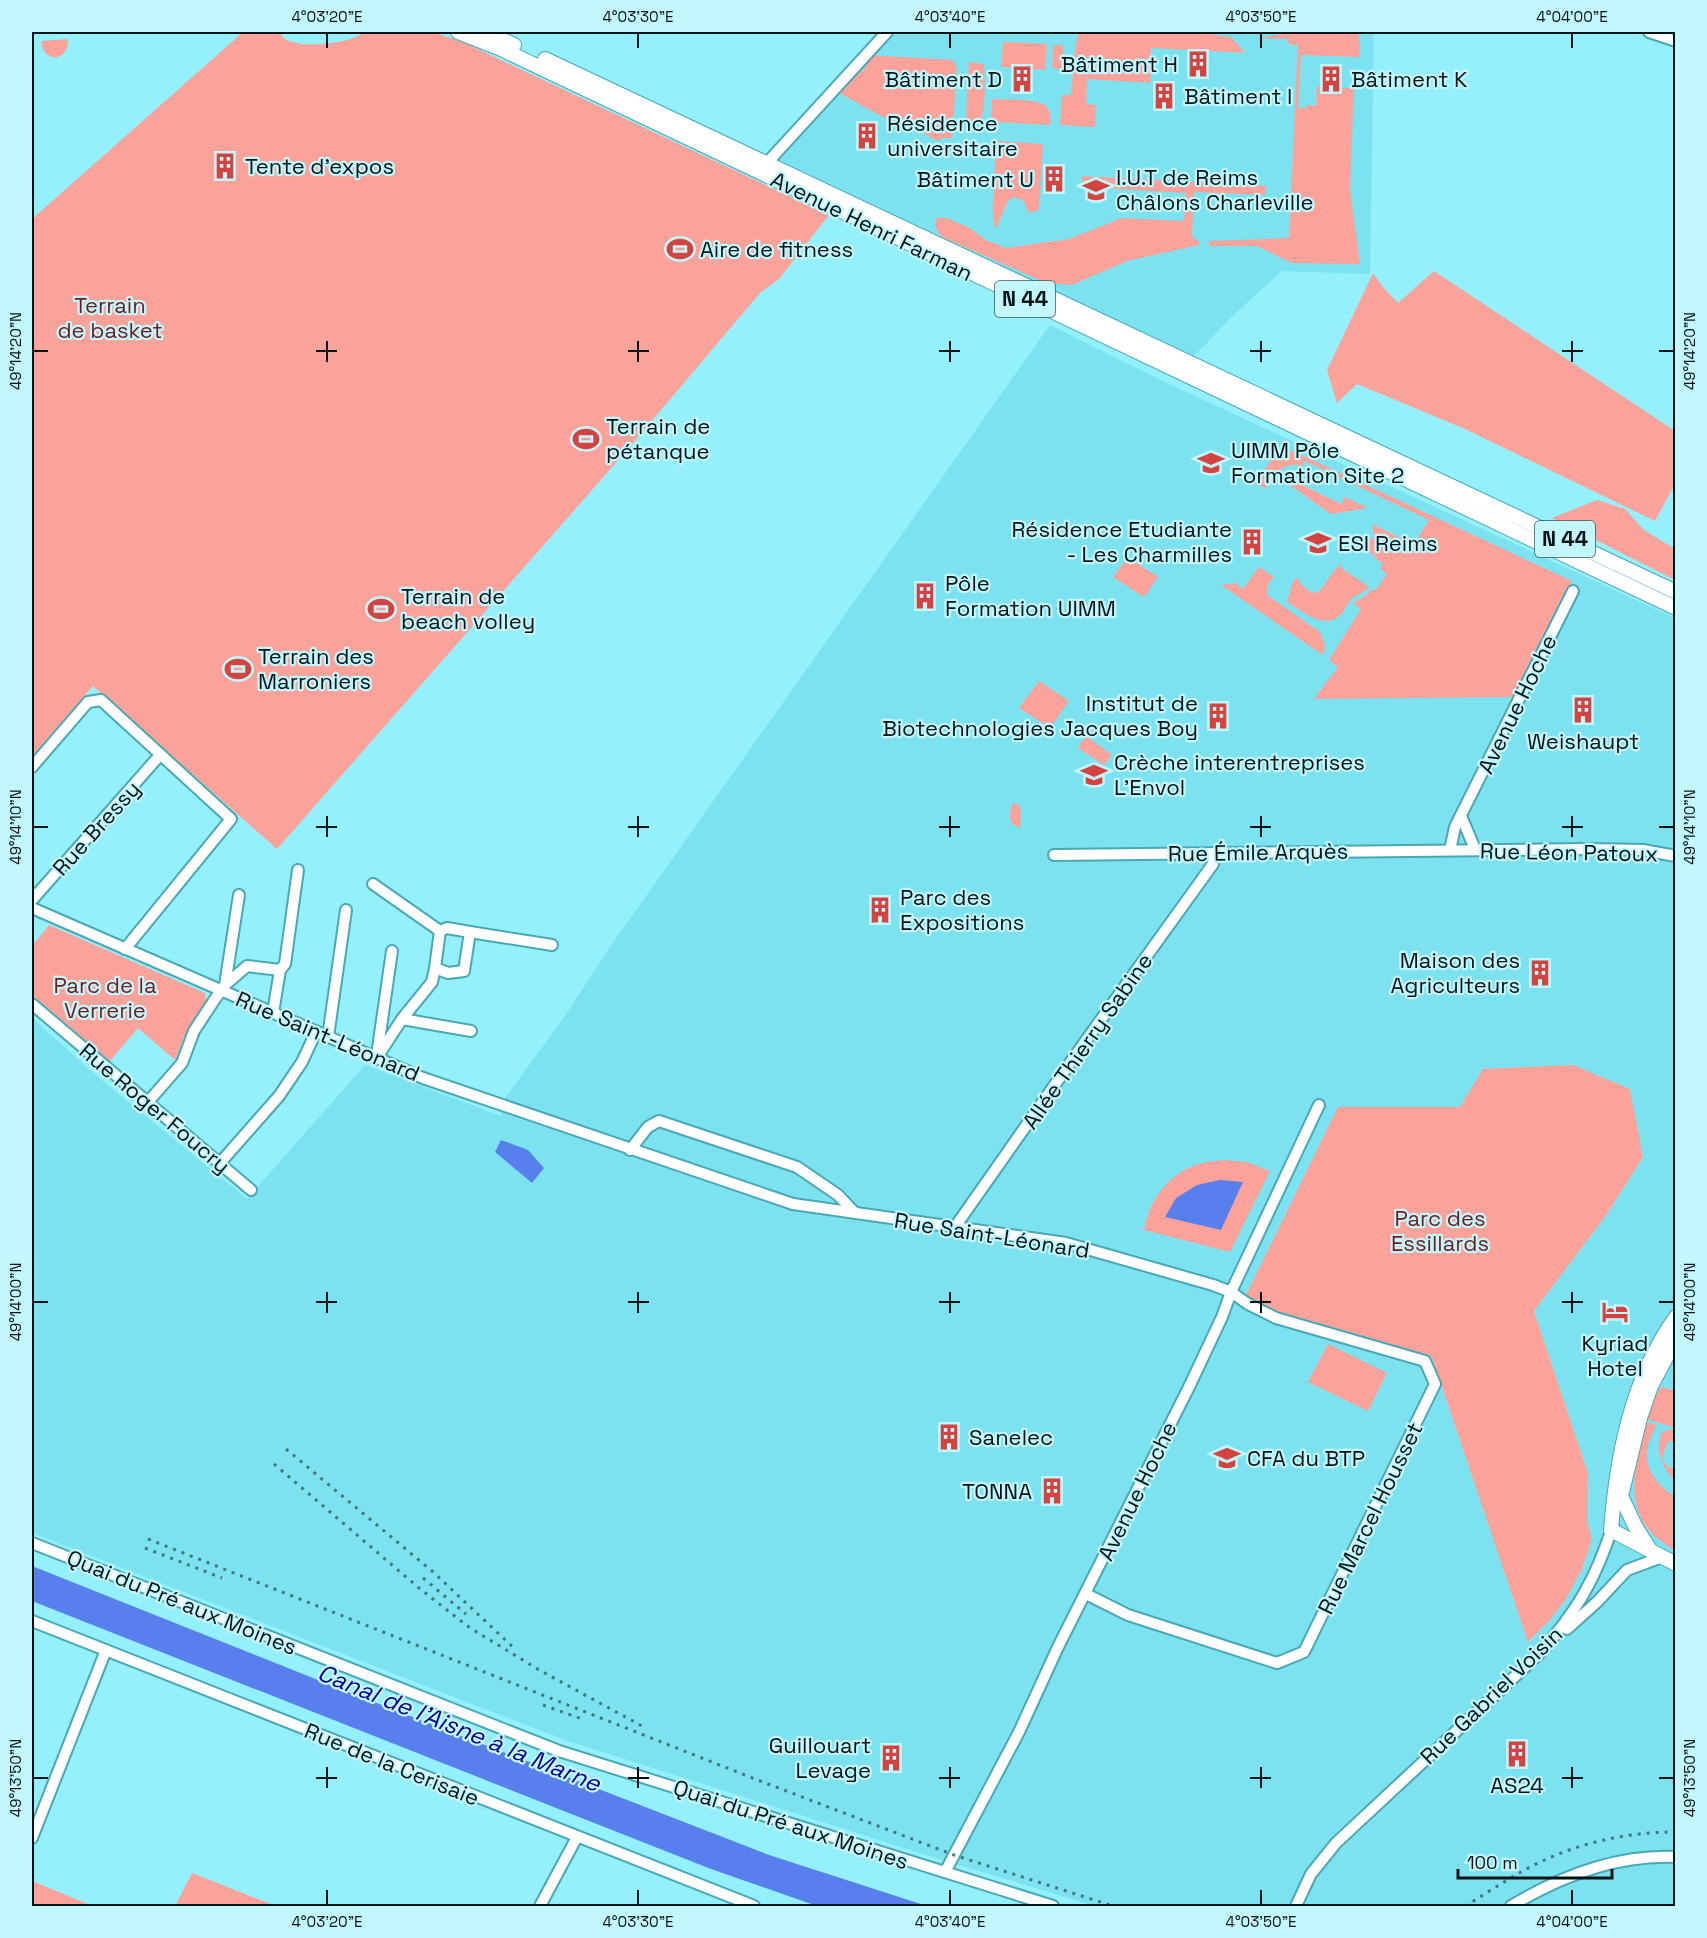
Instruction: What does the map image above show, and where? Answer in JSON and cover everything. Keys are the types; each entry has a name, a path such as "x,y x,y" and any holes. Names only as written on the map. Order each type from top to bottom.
{"main road":[{"name":"Avenue Henri Farman","path":"458,32 509,52 1583,566 1676,608"},
{"name":"Avenue Henri Farman","path":"486,32 1676,592"},
{"name":"Rue Gabriel Voisin","path":"1611,1530 1614,1498 1631,1407 1663,1335 1676,1317"},
{"path":"1656,1554 1635,1526 1621,1496 1640,1418 1651,1386 1670,1357 1676,1339"},
{"path":"1611,1530 1676,1564"}],"street":[{"path":"766,164 887,32"},
{"path":"1649,32 1676,41"},
{"name":"Avenue Hoche","path":"1450,850 1455,827 1573,591"},
{"path":"32,766 88,702 101,700 231,819 125,949"},
{"name":"Rue Bressy","path":"32,900 160,755"},
{"path":"1461,816 1474,849"},
{"name":"Rue Léon Patoux","path":"1461,850 1610,849 1642,850 1676,856"},
{"name":"Rue Émile Arquès","path":"1054,855 1461,850"},
{"name":"Allée Thierry Sabine","path":"955,1227 1213,864 1214,853"},
{"path":"273,1013 280,970 285,964 298,870"},
{"path":"373,884 440,931"},
{"path":"223,988 239,895"},
{"name":"Rue Saint-Léonard","path":"32,908 125,949 223,988 273,1013 423,1078 793,1204 1066,1242 1231,1292"},
{"path":"328,1037 346,910"},
{"path":"440,931 447,928 552,945"},
{"path":"376,1059 402,1019 432,982 440,931"},
{"path":"435,968 448,973 465,971 470,932"},
{"path":"376,1059 392,951"},
{"path":"148,1102 182,1063 194,1031 223,988 247,966 280,970"},
{"name":"Rue Roger Foucry","path":"32,1004 251,1190"},
{"path":"402,1019 471,1031"},
{"path":"220,1163 279,1096 302,1062 316,1032"},
{"name":"Avenue Hoche","path":"945,1872 986,1798 1189,1387 1319,1106"},
{"path":"630,1150 648,1127 659,1121 796,1167 838,1195 855,1214"},
{"name":"Rue Marcel Housset","path":"1086,1594 1128,1615 1278,1663 1304,1652 1435,1384 1425,1361 1276,1318 1248,1304 1231,1292"},
{"path":"1611,1530 1621,1496"},
{"name":"Rue Gabriel Voisin","path":"1296,1906 1311,1874 1336,1843 1538,1655 1567,1622 1592,1582 1611,1530"},
{"name":"Quai du Pré aux Moines","path":"32,1543 559,1750 1053,1906"},
{"path":"1538,1655 1598,1602 1627,1570 1656,1554"},
{"name":"Rue de la Cerisaie","path":"32,1621 753,1906"},
{"path":"32,1838 106,1650"},
{"path":"540,1906 577,1837"},
{"path":"1511,1906 1551,1883 1613,1862 1676,1857"}],"shaded area":[{"name":"I.U.T de Reims Châlons Charleville","path":"888,32 1374,32 1370,274 1282,271 1229,319 1193,356 1183,360 766,164"},
{"path":"1050,325 1169,384 1675,618 1675,1906 1095,1906 929,1856 565,1740 32,1533 32,1018 99,1078 247,1199 365,1065 501,1116 505,1098 565,1016 608,950","holes":["1460,1107 1643,1157 1607,1214 1534,1311 1588,1473 1587,1521 1592,1539 1582,1569 1566,1599 1529,1642 1432,1357 1279,1312 1246,1295 1338,1108"]}],"green space":[{"name":"Terrain de basket","path":"243,32 279,32 285,39 292,42 325,44 348,40 364,32 433,32 465,43 829,215 779,279 760,293 628,449 277,849 93,686 32,756 32,219"},
{"path":"1078,32 1197,32 1231,37 1245,53 1151,48 1150,83 1087,79 1086,104 1096,105 1095,127 1060,125 1062,95 1071,95 1073,72 1052,68 1053,45 1063,45 1063,57 1074,57"},
{"path":"1297,32 1357,32 1359,35 1360,57 1301,55 1298,108 1306,108 1307,105 1316,106 1317,86 1362,89 1354,89 1350,189 1360,264 1292,263 1257,246 1209,246 1209,241 1289,238 1298,45 1289,45 1288,39 1257,38"},
{"path":"68,39 64,52 56,57 46,54 41,41"},
{"path":"1003,42 1047,44 1045,70 1001,67"},
{"path":"868,55 953,60 957,68 952,138 941,138 939,141 888,119 834,90 854,70 864,71"},
{"path":"969,62 984,64 985,93 982,121 966,120"},
{"path":"992,99 1042,103 1049,110 1050,125 991,122"},
{"path":"996,141 1043,144 1039,210 1028,213 1024,201 1014,197 1008,200 997,227 994,226 993,207"},
{"path":"1082,176 1266,186 1265,195 1194,192 1192,237 1199,241 1199,245 1127,261 1072,285 1046,283 942,237 936,229 936,218 946,218 1006,248 1069,239 1122,218 1184,221 1186,193 1082,187"},
{"path":"1434,271 1675,431 1675,484 1655,521 1465,429 1357,384 1337,403 1327,370 1373,273 1398,303"},
{"path":"1293,451 1572,581 1515,697 1314,699 1338,667 1329,660 1361,609 1353,603 1371,590 1376,590 1387,574 1380,569 1383,564 1375,556 1357,543 1354,546 1350,542 1374,538 1372,524 1406,541 1409,537 1416,541 1429,520 1305,461 1302,466 1285,467 1266,488 1254,484 1277,453"},
{"path":"1292,473 1297,474 1294,481 1341,504 1345,497 1368,508 1331,514 1284,481"},
{"path":"1597,500 1625,509 1644,530 1675,549 1675,580 1552,518"},
{"path":"1128,557 1158,577 1144,597 1113,577"},
{"path":"1340,563 1340,567 1369,587 1351,600 1338,617 1332,620 1319,620 1287,602 1296,578 1312,593 1315,591 1318,593"},
{"path":"1259,567 1274,577 1268,584 1267,595 1320,632 1325,645 1323,655 1221,585 1236,583 1243,589"},
{"path":"1039,681 1069,701 1050,728 1019,708"},
{"path":"1086,736 1112,755 1104,765 1078,748"},
{"path":"1014,802 1021,808 1020,828 1012,824 1010,818 1010,810"},
{"name":"Parc de la Verrerie","path":"49,925 205,993 206,1002 187,1030 175,1060 138,1028 110,1061 32,995 32,946"},
{"name":"Parc des Essillards","path":"1573,1065 1630,1089 1643,1157 1607,1214 1534,1311 1588,1473 1587,1521 1592,1539 1582,1569 1566,1599 1549,1621 1528,1642 1432,1357 1279,1312 1246,1295 1338,1107 1460,1107 1483,1069"},
{"path":"1225,1160 1247,1162 1270,1171 1230,1252 1144,1230 1156,1198 1171,1180 1191,1167 1205,1162"},
{"path":"1328,1344 1387,1373 1368,1411 1308,1382"},
{"path":"1661,1387 1675,1391 1675,1428 1647,1419 1654,1398"},
{"path":"1646,1422 1657,1425 1648,1447 1648,1466 1658,1482 1675,1497 1675,1550 1657,1538 1645,1525 1638,1510 1635,1477"},
{"path":"1663,1428 1664,1433 1668,1429 1675,1432 1673,1442 1668,1441 1661,1460 1659,1443"},
{"path":"1662,1461 1666,1463 1666,1466 1675,1469 1675,1481 1665,1468"},
{"path":"192,1873 276,1906 175,1906"},
{"path":"32,1881 93,1906 32,1906"}],"water":[{"path":"501,1140 528,1150 544,1168 532,1183 495,1152"},
{"path":"1220,1180 1243,1182 1221,1230 1165,1217 1176,1198 1197,1185"},
{"path":"32,1566 338,1688 769,1855 927,1906 817,1906 711,1869 32,1601"}],"railway":[{"path":"286,1449 432,1571 516,1650"},
{"path":"274,1464 419,1588 470,1628 541,1671 642,1726"},
{"path":"148,1539 755,1779 954,1855 1113,1906"},
{"path":"145,1548 222,1578"},
{"path":"423,1578 466,1614"},
{"path":"543,1705 585,1720"},
{"path":"1465,1906 1523,1871 1566,1851 1602,1840 1639,1834 1676,1832"}],"place":[{"name":"Bâtiment H","path":"1198,64"},
{"name":"Bâtiment D","path":"1022,79"},
{"name":"Bâtiment K","path":"1331,79"},
{"name":"Bâtiment I","path":"1164,96"},
{"name":"Résidence universitaire","path":"867,136"},
{"name":"Tente d'expos","path":"225,166"},
{"name":"Bâtiment U","path":"1054,179"},
{"name":"I.U.T de Reims Châlons Charleville","path":"1096,190"},
{"name":"Aire de fitness","path":"680,249"},
{"name":"Terrain de pétanque","path":"586,439"},
{"name":"UIMM Pôle Formation Site 2","path":"1211,463"},
{"name":"Résidence Etudiante - Les Charmilles","path":"1252,542"},
{"name":"ESI Reims","path":"1318,543"},
{"name":"Pôle Formation UIMM","path":"925,596"},
{"name":"Terrain de beach volley","path":"381,609"},
{"name":"Terrain des Marroniers","path":"238,669"},
{"name":"Weishaupt","path":"1583,710"},
{"name":"Institut de Biotechnologies Jacques Boy","path":"1218,716"},
{"name":"Crèche interentreprises L'Envol","path":"1094,775"},
{"name":"Parc des Expositions","path":"880,910"},
{"name":"Maison des Agriculteurs","path":"1540,973"},
{"name":"Kyriad Hotel","path":"1615,1312"},
{"name":"Sanelec","path":"949,1437"},
{"name":"CFA du BTP","path":"1227,1458"},
{"name":"TONNA","path":"1052,1491"},
{"name":"AS24","path":"1517,1754"},
{"name":"Guillouart Levage","path":"891,1758"}],"water label":[{"name":"Canal de l'Aisne à la Marne","path":"459,1728"}]}
